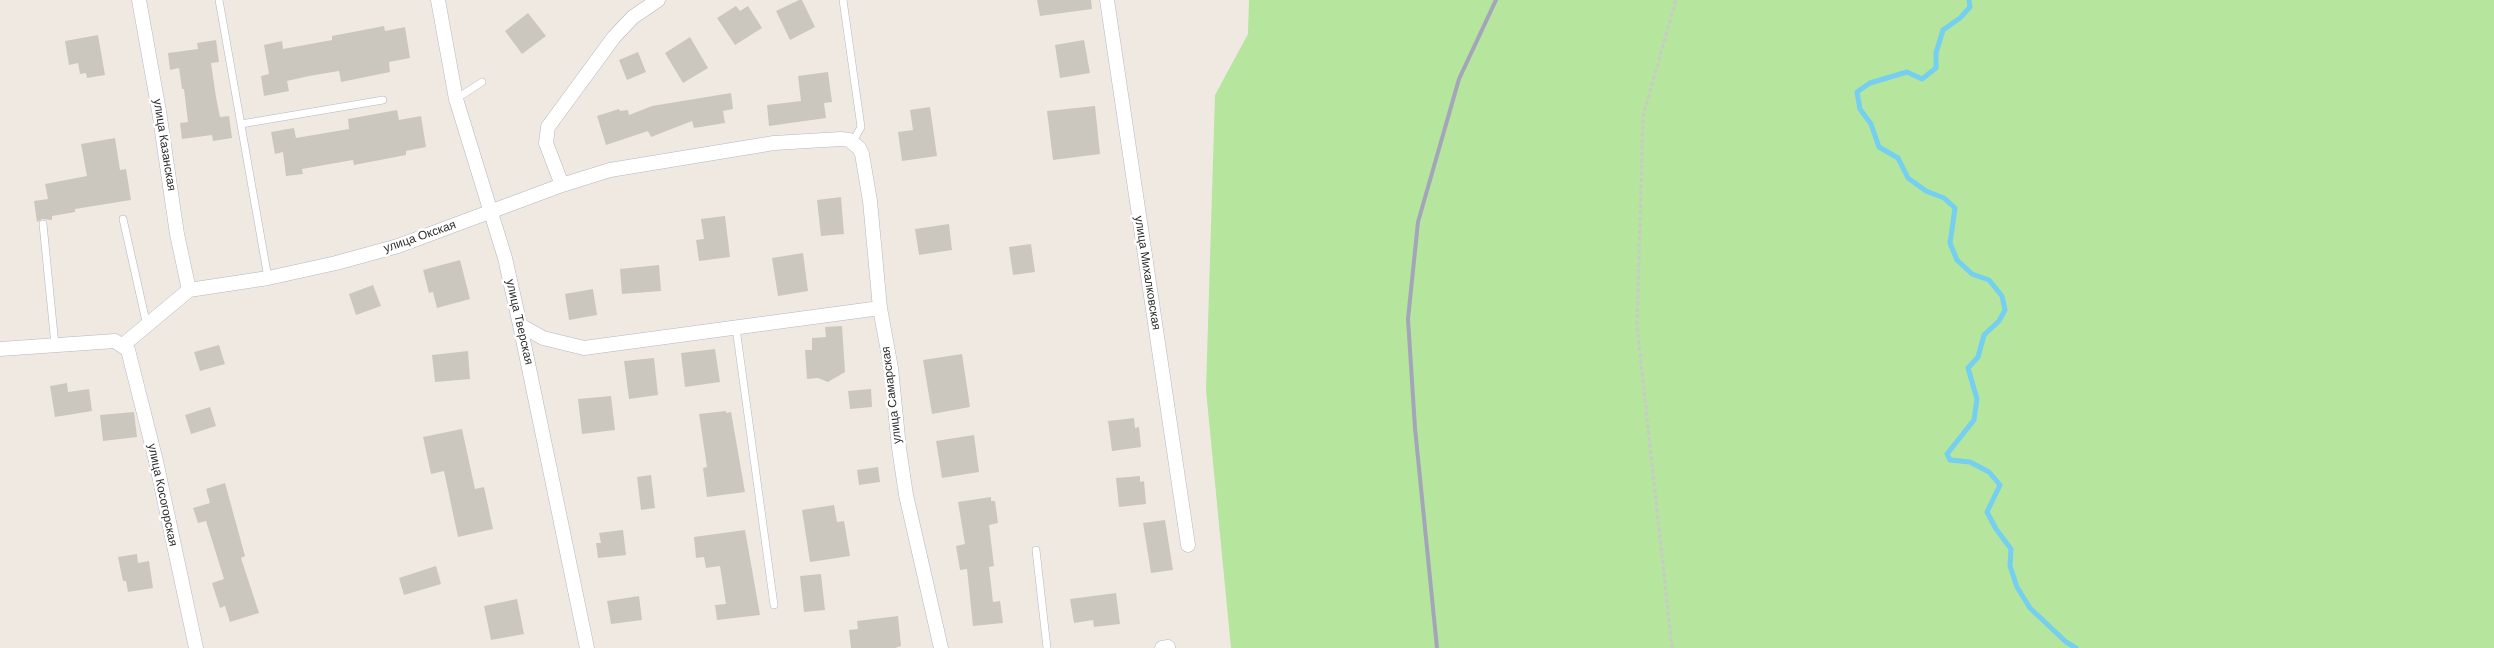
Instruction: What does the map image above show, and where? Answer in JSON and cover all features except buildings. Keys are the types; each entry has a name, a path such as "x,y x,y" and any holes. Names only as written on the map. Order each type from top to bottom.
{"street":[{"name":"улица Казанская","path":"139,0 160,111 178,234 189,290"},
{"name":"улица Тверская","path":"438,0 456,99 491,212 520,325 587,648"},
{"path":"562,185 546,143 548,127 614,36 633,17 658,0"},
{"name":"улица Михалковская","path":"1107,0 1188,545"},
{"name":"улица Окская","path":"189,290 268,278 336,263 389,248 562,185 610,170 774,143 841,139 852,143"},
{"name":"улица Самарская","path":"852,143 859,148 862,154 870,201 880,308 891,368 906,495 940,648"},
{"path":"0,349 115,342 122,345 189,290"},
{"path":"520,325 544,338 584,348 880,308"},
{"name":"улица Косогорская","path":"122,345 130,354 196,648"},
{"path":"1162,648 1168,647"}],"lane":[{"path":"219,0 268,278"},
{"path":"843,0 860,127 852,143"},
{"path":"456,99 482,82"},
{"path":"241,124 383,100"},
{"path":"123,219 147,326"},
{"path":"43,224 54,345"},
{"path":"736,328 774,605"},
{"path":"1036,550 1047,648"}],"path":[{"path":"1672,648 1637,326 1643,116 1676,0"}],"green space":[{"path":"1249,0 2494,0 2494,648 1231,648 1206,390 1215,95 1248,34"}],"waterway":[{"path":"1969,0 1970,7 1960,18 1943,30 1936,53 1936,68 1922,79 1907,72 1870,83 1857,92 1860,109 1871,124 1879,147 1898,158 1908,178 1926,191 1944,198 1955,208 1950,243 1957,260 1972,274 1989,280 2002,296 2005,310 1999,321 1984,335 1978,357 1968,368 1977,399 1974,420 1947,454 1950,460 1970,462 1989,472 2000,485 1987,512 1996,529 2011,549 2010,566 2017,587 2030,608 2066,642 2076,648"}],"railway":[{"path":"1437,648 1415,428 1408,319 1418,222 1459,79 1496,0"}]}
